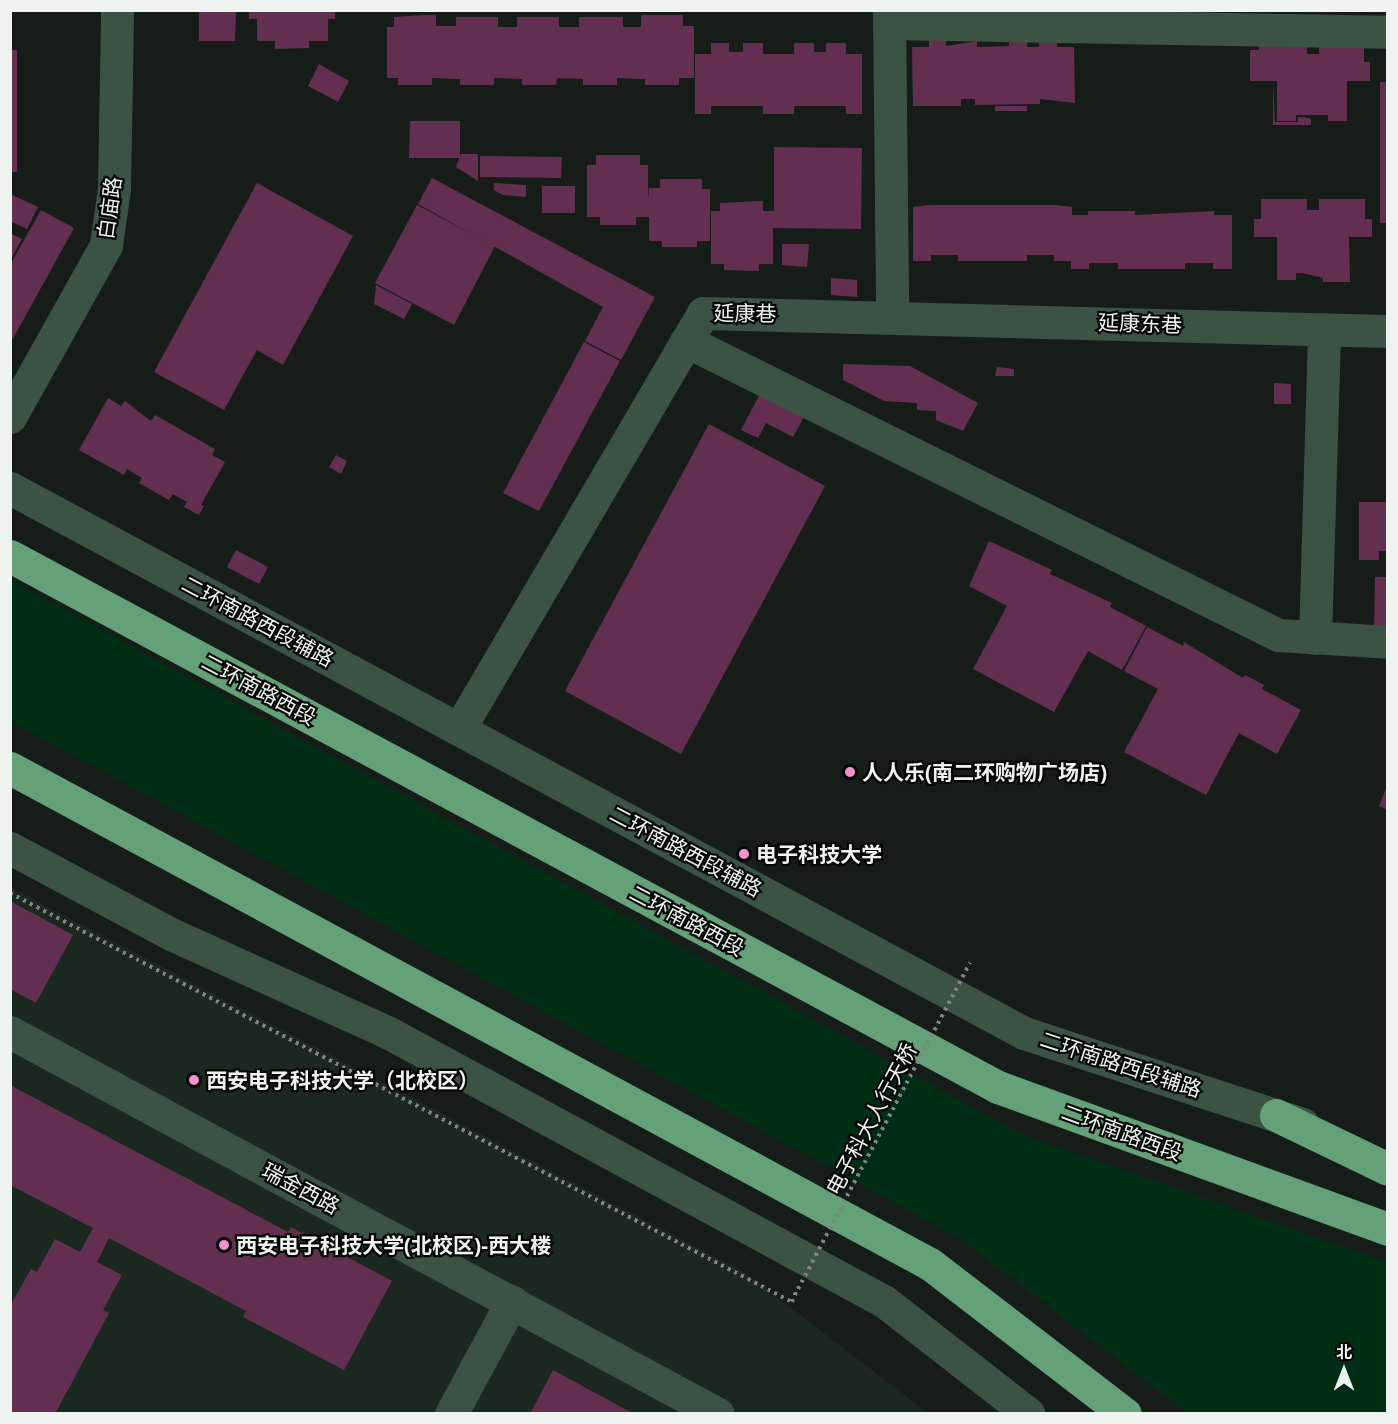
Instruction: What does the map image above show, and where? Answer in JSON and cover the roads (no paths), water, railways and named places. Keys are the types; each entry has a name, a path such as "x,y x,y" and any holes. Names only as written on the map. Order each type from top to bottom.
{"highway":[{"name":"二环南路西段","path":"10,556 998,1088 1388,1228"},
{"path":"10,768 930,1264 1121,1411"},
{"path":"1276,1115 1388,1168"},
{"path":"1218,1167 1388,1205"}],"street":[{"name":"白庙路","path":"10,417 106,244 114,189 117,10"},
{"path":"892,315 889,17 1388,32"},
{"name":"延康巷","path":"459,729 703,313 892,315"},
{"name":"延康东巷","path":"892,315 1388,331"},
{"path":"1315,638 1324,329"},
{"path":"686,341 1278,635 1388,642"},
{"name":"二环南路西段辅路","path":"10,488 1024,1033 1388,1151"},
{"path":"10,848 171,934 389,1033 885,1302 1029,1413"},
{"name":"瑞金西路","path":"10,1032 718,1413"},
{"path":"451,1413 512,1301"}],"place":[{"name":"人人乐(南二环购物广场店)","path":"850,772"},
{"name":"电子科技大学","path":"744,854"},
{"name":"西安电子科技大学（北校区）","path":"194,1080"},
{"name":"西安电子科技大学(北校区)-西大楼","path":"224,1245"}]}
